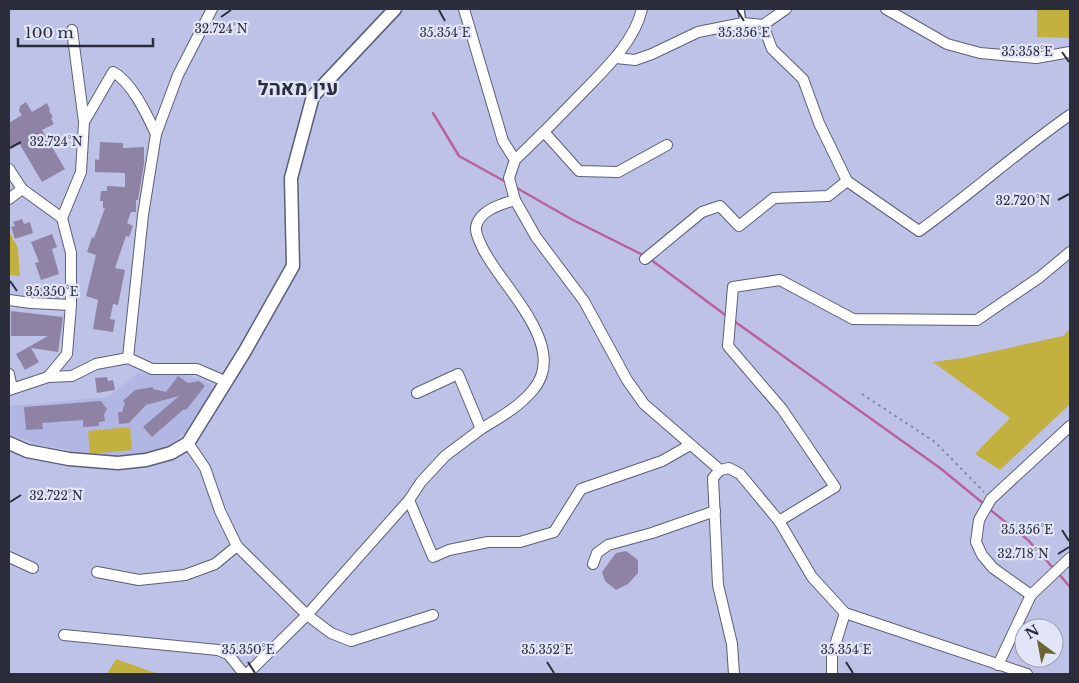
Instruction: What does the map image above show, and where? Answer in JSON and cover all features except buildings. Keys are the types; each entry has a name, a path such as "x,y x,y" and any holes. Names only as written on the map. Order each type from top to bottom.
{"street":[{"path":"128,358 143,215 156,134 178,75 212,9"},
{"path":"10,446 69,459 118,463 146,460 171,453 188,443 227,382 293,266 292,178 313,96 395,9"},
{"path":"464,9 503,142 515,160"},
{"path":"642,9 639,20 616,58 515,160 510,178 515,200 536,237 584,301 627,380 644,404 720,470"},
{"path":"616,58 635,60 698,32 743,23 763,25 786,9"},
{"path":"886,9 947,44 980,52 1036,58 1070,52"},
{"path":"763,25 772,49 803,79 818,123 847,180 919,231 957,204 1036,138 1070,115"},
{"path":"48,377 67,354 72,305 71,253 62,218 81,172 84,122 72,30"},
{"path":"84,122 112,72 120,76 142,106 156,134"},
{"path":"544,132 579,171 618,172 667,145"},
{"path":"9,169 22,189 62,218"},
{"path":"645,259 702,212 720,206 739,226 774,198 828,196 847,180"},
{"path":"9,199 22,189"},
{"path":"64,635 218,650 228,654 246,674 307,615 409,500 421,482 445,456 481,429 504,415 534,389 542,372 544,359 543,345 528,316 488,257 478,237 476,227 480,218 487,212 515,200"},
{"path":"779,521 835,487 782,409 728,346 733,286 780,280 853,318 977,320 1040,277 1070,252"},
{"path":"9,300 72,305"},
{"path":"9,374 11,389 48,377 72,376 96,364 128,358 152,369 197,369 227,382"},
{"path":"417,393 458,374 481,429"},
{"path":"1030,595 993,568 982,555 976,542 979,520 990,499 1070,426"},
{"path":"188,443 206,468 220,511 237,546 307,615 331,633 351,641 433,615"},
{"path":"409,500 433,558 449,550 488,542 520,542 554,532 581,489 662,461 690,445"},
{"path":"734,674 732,644 718,584 713,478 720,470 729,468 740,474 779,521 812,577 845,613 1027,674"},
{"path":"593,564 597,553 608,545 652,533 714,511"},
{"path":"97,572 139,580 185,575 215,564 237,546"},
{"path":"9,556 34,568"},
{"path":"998,665 1030,595 1070,558"},
{"path":"832,674 832,655 845,613"}],"lane":[{"path":"741,9 743,23"}],"path":[{"path":"862,394 935,442 990,499"}],"shaded area":[{"path":"1037,9 1070,9 1070,38 1037,37"},
{"path":"9,231 18,248 20,276 9,275"},
{"path":"1070,329 1070,404 1000,470 975,454 1010,418 933,362 963,358 1063,336"},
{"path":"138,373 157,375 182,373 209,383 214,391 188,430 170,445 146,453 111,457 40,445 9,434 9,406 108,397"},
{"path":"130,427 132,450 90,454 88,431"},
{"path":"116,659 158,674 107,674"}],"waterway":[{"path":"433,113 459,156 506,182"},
{"path":"515,187 571,219 645,256"},
{"path":"650,259 728,317"},
{"path":"734,321 940,468 984,504"},
{"path":"988,508 1028,540 1055,570"},
{"path":"1059,574 1070,587"}],"district":[{"name":"עין מאהל","path":"298,88"}]}
